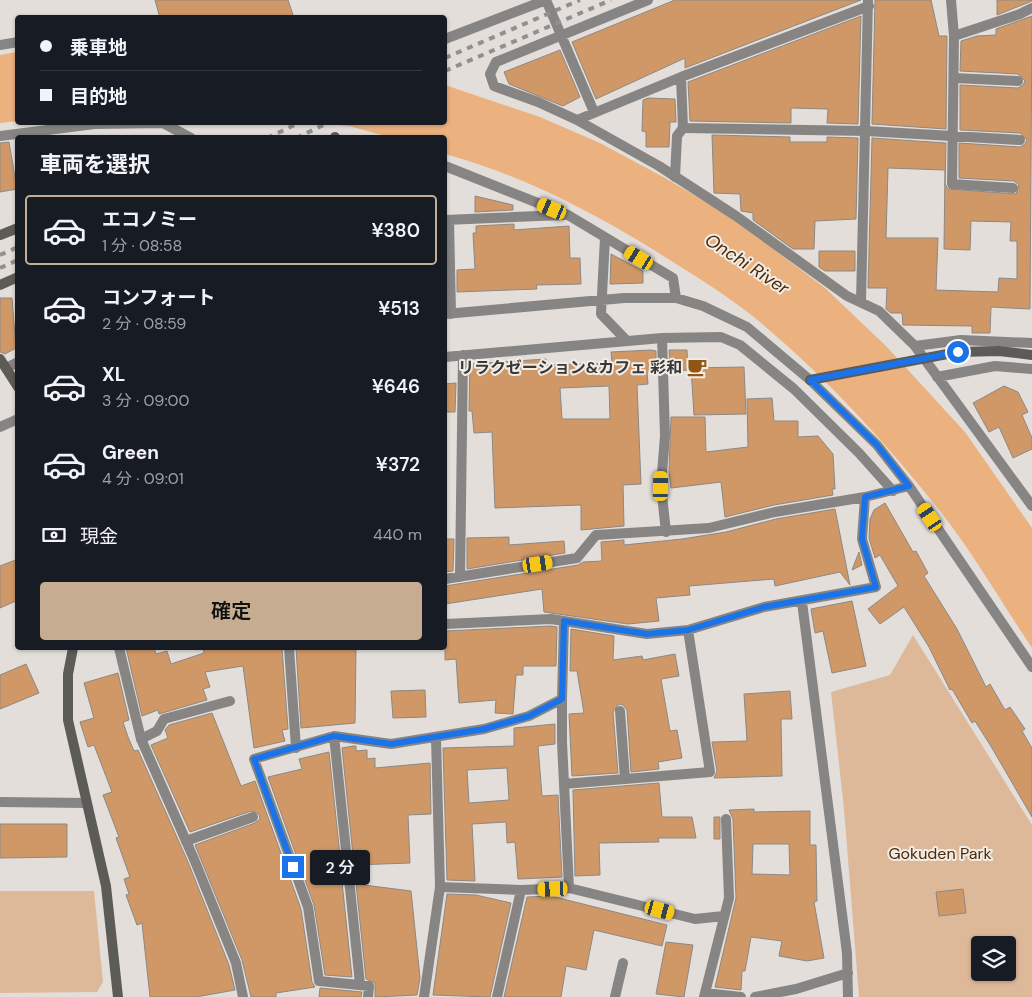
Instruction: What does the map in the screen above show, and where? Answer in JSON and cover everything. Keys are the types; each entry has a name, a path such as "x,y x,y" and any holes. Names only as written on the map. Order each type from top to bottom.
{"street":[{"path":"447,38 546,0 594,112"},
{"path":"648,0 562,37 496,62 490,74 494,86 538,102 577,120 675,177 736,216 847,296 879,311 915,346 1032,506"},
{"path":"951,0 954,36 952,184 1013,188"},
{"path":"577,120 868,3 861,301"},
{"path":"954,36 1020,14 1032,8"},
{"path":"0,45 15,42"},
{"path":"675,177 677,136 683,128 681,77"},
{"path":"954,78 1018,81"},
{"path":"0,136 87,125"},
{"path":"167,125 185,135"},
{"path":"683,128 866,132 1020,140"},
{"path":"447,167 568,215 672,278 676,298"},
{"path":"568,215 447,220 448,314 602,300 676,298 703,306 748,327 810,380 877,445 909,486 1032,667"},
{"path":"0,235 15,229"},
{"path":"605,238 602,314 627,341"},
{"path":"0,285 15,278"},
{"path":"447,357 662,338 721,337 740,345 794,389 859,453 893,491"},
{"path":"662,338 665,436 661,486 666,532"},
{"path":"915,346 961,340 1032,343"},
{"path":"810,380 958,352 999,351 1032,355"},
{"path":"460,577 463,355"},
{"path":"3,363 15,382"},
{"path":"938,377 995,366 1032,369"},
{"path":"0,427 15,420"},
{"path":"447,579 577,558 596,535 709,528 775,512 865,497 909,486"},
{"path":"447,624 507,619 551,619 647,634 688,630 764,607 802,602 876,587 862,539 865,497"},
{"path":"802,602 848,953 848,997"},
{"path":"564,621 562,699 569,888"},
{"path":"564,784 710,772 688,630"},
{"path":"73,650 68,674 68,720 106,886 118,997"},
{"path":"119,650 141,739 186,841 236,963 243,997"},
{"path":"289,650 296,748"},
{"path":"368,997 368,986 318,981 308,907 254,759 334,736 391,744 484,729 529,716 562,699"},
{"path":"141,739 157,731 164,719 230,700"},
{"path":"620,711 625,779"},
{"path":"334,736 360,984"},
{"path":"424,997 440,887 436,738"},
{"path":"0,802 86,803"},
{"path":"186,841 254,817"},
{"path":"726,819 729,898 705,995 741,997"},
{"path":"440,887 521,890 569,888 695,919 724,916"},
{"path":"497,997 521,890"},
{"path":"615,997 622,963"},
{"path":"755,997 796,989 848,973"}],"green space":[{"name":"Gokuden Park","path":"913,635 1032,825 1032,997 859,997 844,809 831,692 890,675"},
{"path":"0,891 94,891 103,982 97,992 0,993"}],"water":[{"path":"15,52 15,121 0,123 0,55"},
{"name":"Onchi River","path":"447,86 540,117 600,143 667,179 732,218 825,288 886,346 965,432 1032,528 1032,648 952,527 899,461 832,388 785,343 734,302 649,247 576,206 499,171 447,155 447,135 382,135 338,125 447,125"}],"building":[{"path":"155,0 288,0 293,15 159,15"},
{"path":"675,0 861,0 685,68 685,58 596,99 572,42"},
{"path":"875,0 931,0 939,36 947,36 946,129 872,124"},
{"path":"997,0 1032,0 1032,1 997,15"},
{"path":"861,16 858,124 827,123 828,109 791,108 791,123 690,121 688,82"},
{"path":"1032,16 1030,309 991,307 990,333 972,333 972,326 903,325 902,313 891,313 886,309 887,288 868,288 872,138 946,143 945,184 948,189 1016,194 1019,185 1014,181 959,178 959,143 1020,147 1027,140 1020,133 960,130 960,85 1018,88 1025,81 1018,74 960,71 961,41 977,36 996,35 996,29","holes":["888,168 945,170 944,249 970,250 971,221 1011,222 1010,241 1017,241 1017,279 999,278 998,292 936,290 938,238 886,238"]},
{"path":"560,50 580,97 563,106 509,84 504,72"},
{"path":"648,98 675,99 676,122 670,122 669,147 646,147 646,132 642,131 643,100"},
{"path":"712,135 790,137 790,142 827,142 827,137 858,138 856,219 815,221 814,249 793,249 753,220 753,213 741,211 740,194 714,193"},
{"path":"9,142 15,177 15,189 0,192 0,143"},
{"path":"475,196 513,205 513,210 475,212"},
{"path":"514,224 514,230 569,226 570,258 580,258 581,284 536,285 537,289 457,292 457,270 475,269 473,233 476,233 476,226"},
{"path":"819,251 855,251 855,271 825,271 819,267"},
{"path":"611,254 643,271 643,283 610,284"},
{"path":"0,298 12,298 15,349 5,354 0,352"},
{"path":"669,350 687,350 688,370 670,371"},
{"path":"656,351 656,372 647,372 648,384 637,385 641,484 623,485 624,526 581,530 581,505 495,508 492,432 474,433 472,411 469,411 470,364 546,359 546,365 612,363 611,352","holes":["609,386 610,419 562,419 560,388"]},
{"path":"744,367 746,414 694,415 691,368"},
{"path":"456,383 455,412 447,412 447,384"},
{"path":"1004,386 1018,392 1028,412 1022,415 1032,438 1032,449 1013,458 999,427 989,432 973,403"},
{"path":"772,398 774,421 798,421 798,437 818,436 833,454 835,489 832,489 833,495 774,505 725,517 721,482 671,488 669,471 671,417 705,417 706,452 748,447 747,399"},
{"path":"885,503 913,552 916,551 928,573 924,576 957,629 986,687 990,684 1005,710 1010,707 1025,729 1022,731 1032,748 1032,817 975,721 972,723 952,689 950,690 929,647 904,607 880,624 868,609 898,586 880,555 875,558 869,538 870,519 874,510"},
{"path":"835,509 850,585 840,572 775,586 774,579 689,586 690,595 656,598 659,621 628,624 544,612 542,589 447,604 447,586 578,565 583,562 602,561 601,542 624,540 624,545 682,539 726,532 776,519"},
{"path":"509,537 509,545 564,541 565,553 467,569 467,538"},
{"path":"447,539 454,539 453,571 447,572"},
{"path":"859,552 862,565 852,570"},
{"path":"15,560 15,601 0,608 0,566"},
{"path":"852,601 866,666 832,673 823,631 815,633 811,609"},
{"path":"557,627 556,666 523,666 523,675 516,675 513,714 495,713 496,700 459,703 456,659 445,660 447,631"},
{"path":"571,629 614,636 613,660 642,656 643,660 675,654 679,676 661,679 670,731 677,730 682,758 658,762 659,769 631,772 627,710 623,705 619,704 613,712 618,773 572,776 569,714 584,713 577,671 570,671"},
{"path":"126,650 155,650 156,654 167,651 171,664 204,653 203,650 282,650 288,729 282,730 285,741 254,748 243,666 205,672 210,687 203,689 207,700 159,714 158,710 142,716"},
{"path":"296,650 356,650 355,723 301,728"},
{"path":"26,664 39,693 0,709 0,675"},
{"path":"118,673 129,720 123,722 128,737 134,751 138,750 188,862 229,965 235,990 196,997 150,997 142,923 137,925 126,895 129,894 124,879 130,877 116,838 119,837 103,795 112,792 94,745 88,747 80,722 94,718 84,683"},
{"path":"425,690 426,717 393,718 391,691"},
{"path":"790,691 792,719 781,719 782,776 714,778 717,771 712,742 747,741 744,694"},
{"path":"212,713 241,786 255,781 301,909 312,982 315,987 276,993 276,997 251,997 242,960 195,845 255,823 260,819 259,814 251,811 190,832 151,745 168,738 165,730 169,725"},
{"path":"555,724 555,744 538,746 542,796 558,795 562,877 518,879 515,842 507,843 506,822 472,824 475,881 447,880 443,748 514,746 514,728","holes":["507,768 509,800 469,803 467,770"]},
{"path":"356,746 356,751 367,750 367,759 375,758 375,768 430,763 431,814 408,815 410,863 354,865 342,748"},
{"path":"329,752 341,865 326,865 326,880 342,882 352,977 325,975 314,905 268,777 302,769 299,759"},
{"path":"659,783 662,817 692,817 696,838 658,838 659,842 599,843 600,875 575,876 573,790"},
{"path":"754,809 754,812 810,811 810,845 816,845 817,901 814,902 824,958 807,961 779,956 782,941 751,937 745,971 742,971 741,990 715,987 736,898 733,819 729,810","holes":["753,844 789,844 790,875 752,874"]},
{"path":"714,817 720,817 720,839 714,839"},
{"path":"0,824 67,824 67,857 0,858"},
{"path":"356,884 411,891 420,978 417,995 375,997 375,983 366,979"},
{"path":"963,889 966,913 939,916 936,892"},
{"path":"447,894 476,895 511,903 490,997 433,995"},
{"path":"551,896 667,925 662,946 594,930 586,970 566,966 561,997 504,997 527,897"},
{"path":"666,942 693,945 684,997 656,994"},
{"path":"320,988 362,992 361,997 319,997"}],"railway":[{"path":"447,57 580,0"},
{"path":"447,70 611,0"},
{"path":"273,135 295,125"},
{"path":"302,135 324,125"},
{"path":"0,255 15,248"},
{"path":"0,268 15,261"}],"place":[{"name":"リラクゼーション&カフェ 彩和","path":"697,367"}],"route":[{"path":"293,867 254,759 334,736 391,744 484,729 529,716 562,699 564,621 647,634 688,630 764,607 802,602 876,587 862,539 862,515 865,497 909,486 877,445 810,380 958,352"}]}
